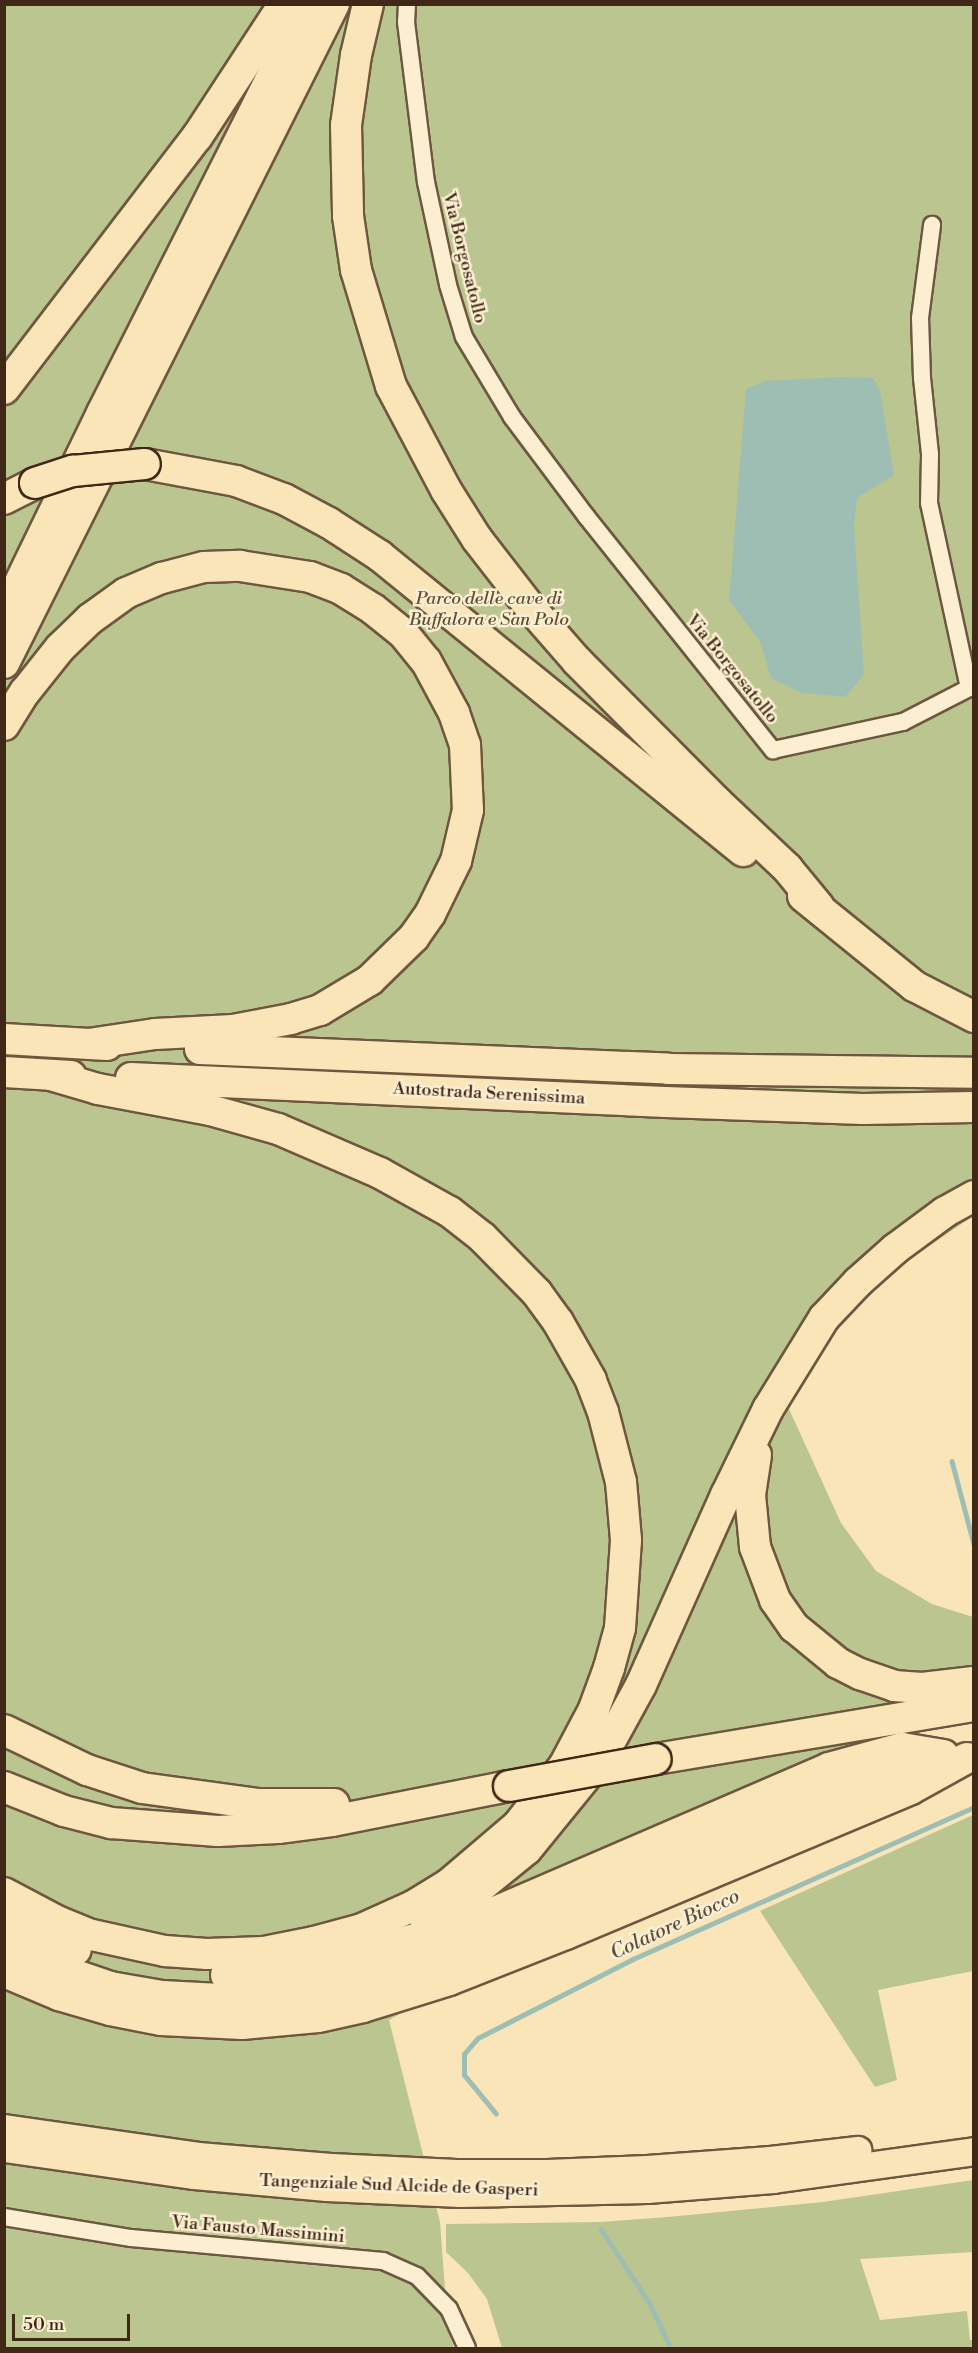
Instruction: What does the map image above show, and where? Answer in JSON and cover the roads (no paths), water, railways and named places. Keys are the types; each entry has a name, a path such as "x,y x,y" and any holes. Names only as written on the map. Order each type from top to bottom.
{"highway":[{"path":"4,389 197,137 284,4"},
{"path":"4,615 102,413 309,4"},
{"path":"4,663 334,4"},
{"path":"368,4 356,55 346,125 348,216 356,270 371,327 391,386 411,426 477,539 529,606 577,661 787,868 819,907"},
{"path":"4,499 35,483 73,471 145,464 236,481 284,499 329,523 372,551 777,879 819,907 874,956 914,986 974,1017"},
{"path":"4,725 25,692 60,648 90,619 126,593 162,578 204,567 240,566 310,577 341,589 374,609 403,633 426,662 454,713 465,745 468,810 456,861 430,914 414,937 370,980 320,1010 267,1025 232,1030 155,1034 89,1044"},
{"name":"Autostrada Serenissima","path":"4,1039 668,1069 974,1073"},
{"name":"Autostrada Serenissima","path":"4,1072 665,1102 863,1109 974,1107"},
{"path":"4,1893 59,1922 92,1935 165,1951 207,1954 264,1952 314,1942 362,1929 413,1906 449,1884 518,1826 564,1766 594,1709 620,1628 626,1540 621,1482 603,1412 591,1380 558,1322 537,1293 482,1237 450,1212 380,1173 278,1129 210,1110 98,1089 51,1075"},
{"path":"399,1944 463,1901 527,1849 601,1758 660,1647 726,1495 768,1409 824,1318 895,1248 945,1212 974,1196"},
{"path":"768,1409 753,1469 751,1519 763,1574 775,1600 794,1627 838,1663 894,1686 922,1689 974,1682"},
{"path":"4,1787 64,1811 111,1823 218,1831 310,1824 656,1759 974,1706"},
{"path":"4,1730 87,1770 142,1788 257,1804 306,1806 433,1801"},
{"path":"4,1917 53,1942 116,1962 164,1971 209,1975 248,1974 311,1967 438,1934 495,1912 829,1768 902,1748 970,1758"},
{"path":"4,1945 43,1964 110,1987 162,1996 240,2000 314,1992 350,1985 421,1964 494,1937 835,1792 907,1769 970,1758"},
{"path":"4,1972 59,1995 110,2010 161,2020 242,2024 318,2017 363,2007 449,1980 566,1934 911,1789 970,1758"},
{"name":"Tangenziale Sud Alcide de Gasperi","path":"4,2128 198,2156 331,2167 456,2173 558,2173 770,2160 974,2133"},
{"name":"Tangenziale Sud Alcide de Gasperi","path":"4,2148 194,2175 326,2187 460,2193 647,2189 773,2179 974,2151"}],"street":[{"name":"Via Borgosatollo","path":"407,4 406,22 426,182 448,285 464,337 512,417 566,489 773,750 903,722 969,688 929,503 930,454 921,378 920,318 932,225"},
{"name":"Via Fausto Massimini","path":"4,2217 131,2238 383,2261 417,2276 449,2309 467,2349"}],"water":[{"path":"841,377 873,378 880,391 894,475 857,498 854,526 864,675 845,697 802,693 771,678 760,642 729,600 746,389 765,381"}],"waterway":[{"name":"Colatore Biocco","path":"952,1461 974,1544"},
{"name":"Colatore Biocco","path":"496,2114 464,2075 464,2054 478,2038 633,1959 974,1807"},
{"name":"Colatore Biocco","path":"601,2229 649,2302 671,2348"}],"park label":[{"name":"Parco delle cave di Buffalora e San Polo","path":"489,610"}]}
